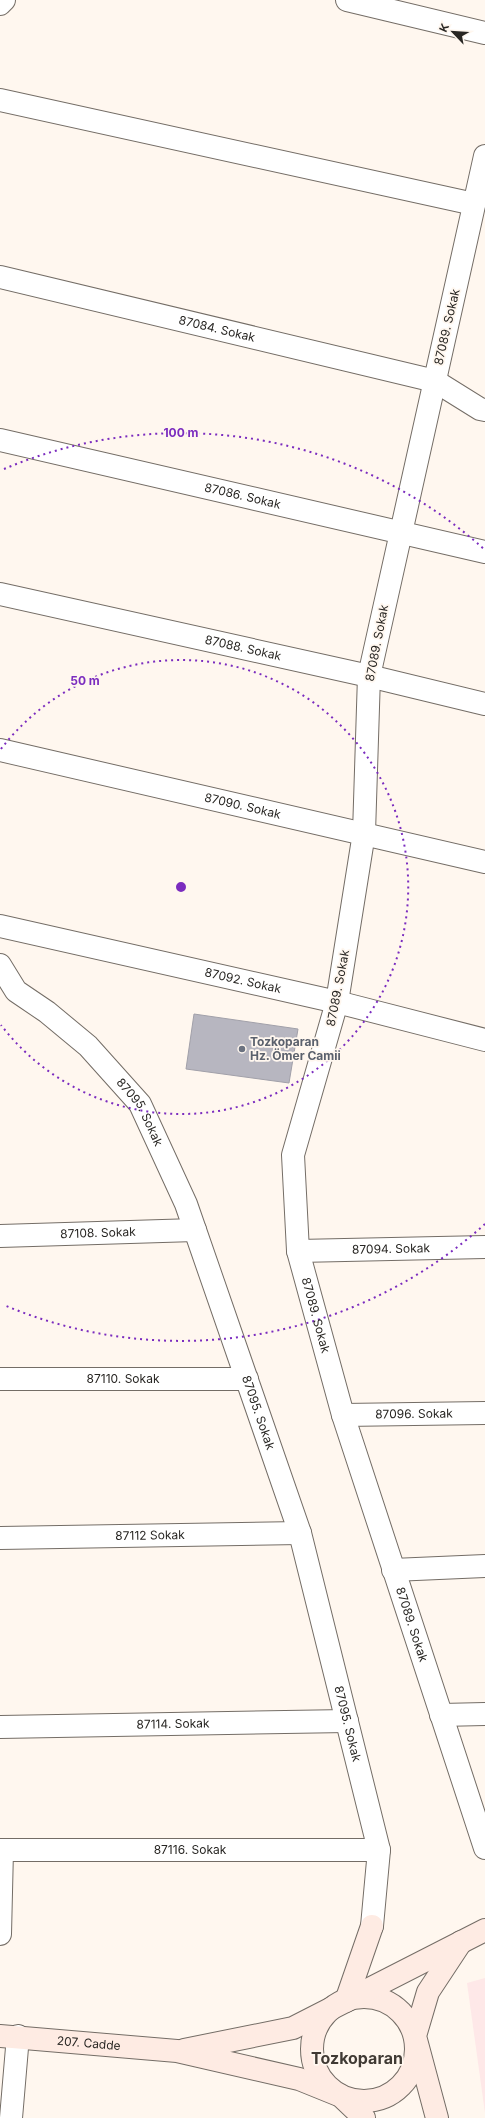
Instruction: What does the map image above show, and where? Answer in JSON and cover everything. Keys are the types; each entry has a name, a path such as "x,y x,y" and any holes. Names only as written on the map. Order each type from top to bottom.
{"street":[{"path":"0,4 4,0"},
{"path":"347,0 485,33"},
{"path":"0,100 474,204"},
{"name":"87089. Sokak","path":"485,156 369,676 364,833 337,1002 293,1155 298,1251 343,1415 485,1848"},
{"name":"87084. Sokak","path":"0,277 435,381"},
{"path":"435,381 480,409 485,410"},
{"name":"87086. Sokak","path":"0,440 485,552"},
{"name":"87088. Sokak","path":"0,594 369,676 485,704"},
{"name":"87090. Sokak","path":"0,750 485,862"},
{"name":"87092. Sokak","path":"0,926 337,1002 485,1040"},
{"name":"87095. Sokak","path":"0,965 16,991 47,1012 88,1046 140,1104 186,1204 300,1533 379,1850 372,1926 346,2000"},
{"name":"87108. Sokak","path":"0,1236 195,1230"},
{"name":"87094. Sokak","path":"298,1251 485,1247"},
{"name":"87110. Sokak","path":"0,1378 247,1379"},
{"name":"87096. Sokak","path":"343,1415 485,1413"},
{"name":"87112 Sokak","path":"0,1538 300,1533"},
{"path":"393,1570 485,1566"},
{"path":"442,1715 485,1714"},
{"name":"87114. Sokak","path":"0,1727 347,1721"},
{"path":"0,1934 1,1850"},
{"name":"87116. Sokak","path":"1,1850 379,1850"},
{"path":"177,2051 293,2028 462,1940 485,1930"},
{"path":"177,2051 299,2079 357,2101 374,2101 390,2095 398,2088 412,2070 416,2053 415,2036 428,1992 462,1940"},
{"path":"364,2118 327,2085 317,2071 312,2055 314,2038 320,2022 332,2009 346,2000 363,1997 381,2000 396,2008 408,2020 415,2036 437,2118"},
{"path":"9,2036 11,2118"},
{"name":"207. Cadde","path":"9,2036 177,2051"}],"shaded area":[{"path":"485,1978 485,2113 467,1983"}],"building":[{"name":"Tozkoparan Hz. Ömer Camii","path":"194,1014 298,1029 289,1083 186,1069"}],"place":[{"name":"Tozkoparan Hz. Ömer Camii","path":"242,1049"}],"district":[{"name":"Tozkoparan","path":"357,2058"}]}
